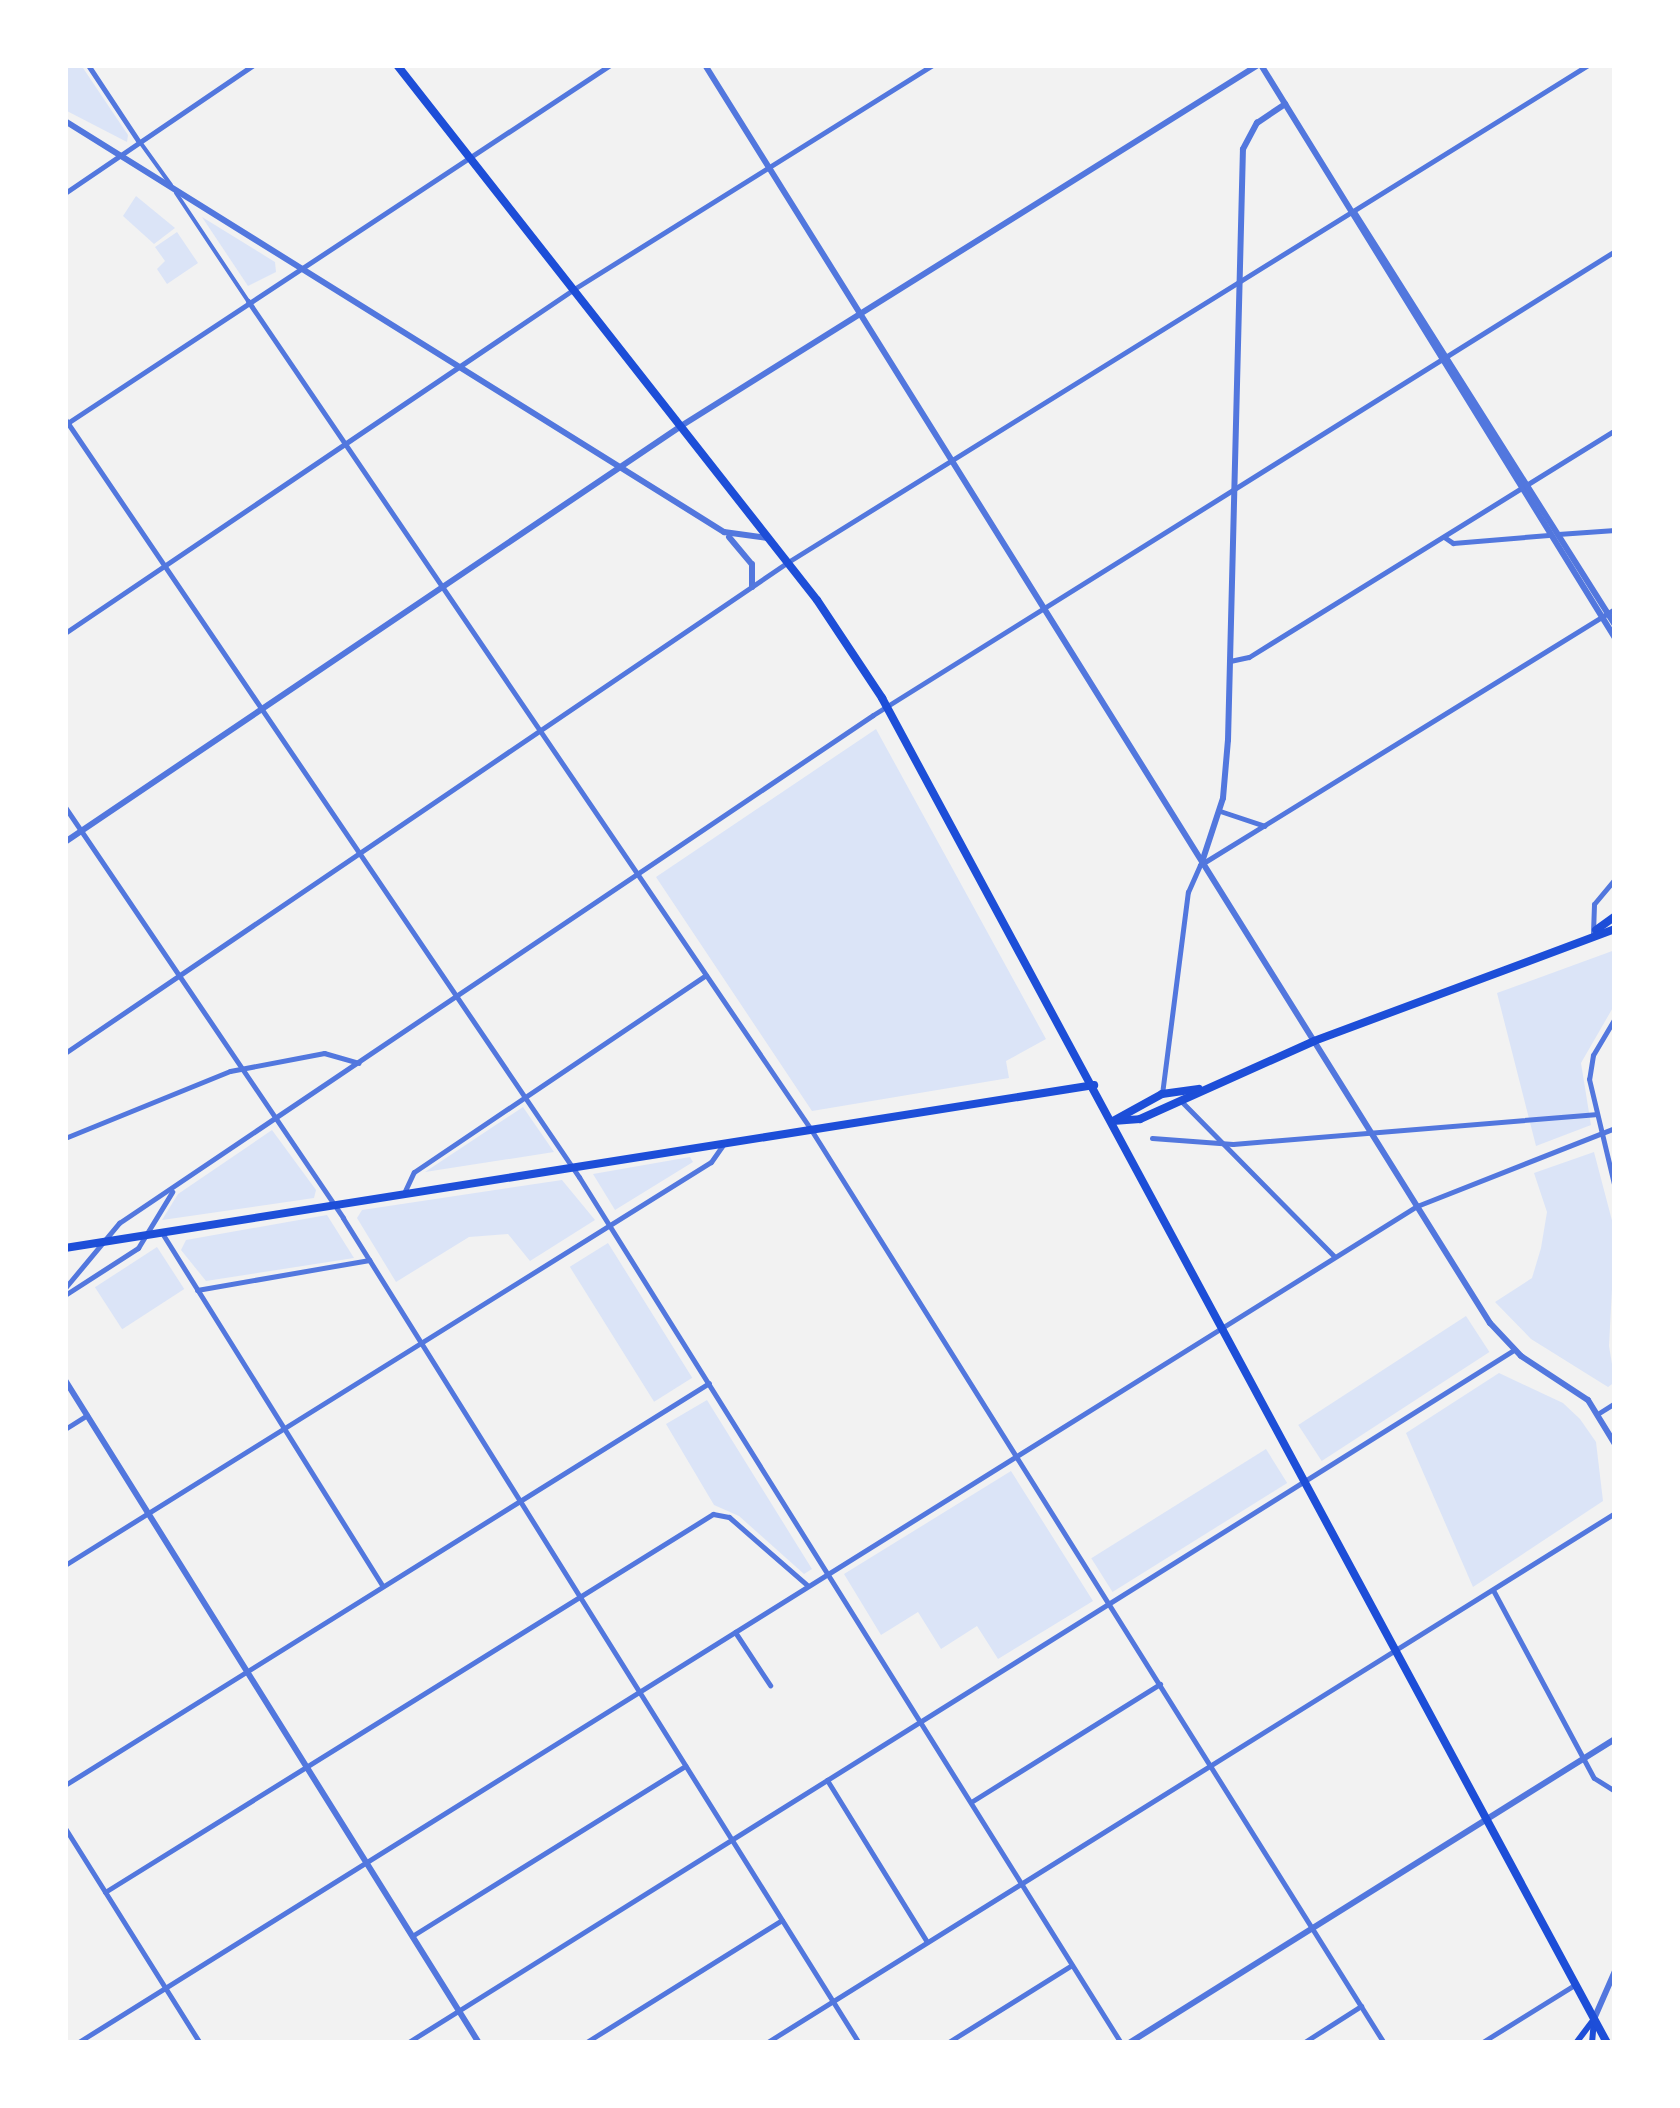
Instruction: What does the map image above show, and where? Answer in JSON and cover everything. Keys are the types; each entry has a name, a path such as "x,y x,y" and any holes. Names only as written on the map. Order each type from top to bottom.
{"main road":[{"path":"397,65 788,562 887,706 1398,1648 1607,2043"},
{"path":"1593,932 1615,916"},
{"path":"1113,1121 1162,1094 1199,1089 1593,932 1615,929"},
{"path":"65,1248 726,1140 1094,1086"},
{"path":"1113,1121 1140,1119 1182,1102 1199,1089"},
{"path":"1576,2043 1594,2019"},
{"path":"1592,2043 1594,2019"}],"street":[{"path":"88,65 810,1128 1384,2043"},
{"path":"65,194 253,65"},
{"path":"610,65 467,154 66,422 572,1166 1121,2043"},
{"path":"705,65 1417,1206 1514,1350 1574,1388 1599,1413 1615,1444"},
{"path":"65,633 574,289 932,65"},
{"path":"65,842 681,426 1259,65 1448,355 1549,535 1608,613 1615,638"},
{"path":"65,1052 788,562 1588,65"},
{"path":"1162,1094 1188,892 1220,811 1230,661 1243,149 1257,123 1285,104"},
{"path":"65,121 724,532 750,559 752,587"},
{"path":"1352,210 1440,360 1615,624"},
{"path":"65,1291 119,1223 887,706 1615,251"},
{"path":"1230,661 1249,657 1615,430"},
{"path":"1558,534 1615,530"},
{"path":"724,532 769,538"},
{"path":"1443,536 1454,543 1549,535"},
{"path":"1202,862 1608,613"},
{"path":"65,808 334,1204 859,2043"},
{"path":"1220,811 1265,826"},
{"path":"1593,932 1594,904 1614,880"},
{"path":"404,1193 414,1172 706,974"},
{"path":"1615,1018 1590,1066 1595,1114 1615,1188"},
{"path":"65,1138 242,1068 324,1053 359,1062"},
{"path":"1182,1102 1335,1257"},
{"path":"1152,1138 1221,1144 1595,1114"},
{"path":"76,2043 1417,1206 1615,1128"},
{"path":"65,1565 710,1162 726,1140"},
{"path":"65,1291 148,1235 177,1186"},
{"path":"162,1233 384,1586"},
{"path":"197,1290 369,1260"},
{"path":"406,2043 1514,1350"},
{"path":"65,1380 479,2043"},
{"path":"65,1786 709,1383"},
{"path":"1599,1413 1615,1403"},
{"path":"65,1429 87,1415"},
{"path":"106,1892 717,1513 808,1586"},
{"path":"766,2043 1615,1513"},
{"path":"1492,1589 1583,1760 1597,1782 1613,1790"},
{"path":"735,1632 770,1685"},
{"path":"1615,1633 1615,1812"},
{"path":"970,1802 1160,1684"},
{"path":"1129,2043 1613,1741"},
{"path":"412,1936 685,1766"},
{"path":"827,1780 928,1942"},
{"path":"65,1828 200,2043"},
{"path":"585,2043 782,1920"},
{"path":"948,2043 1072,1965"},
{"path":"1594,2019 1615,1971"},
{"path":"1480,2043 1576,1984"},
{"path":"1604,1995 1615,1989"},
{"path":"1303,2043 1362,2006"}],"shaded area":[{"path":"65,65 81,65 128,135 127,142 65,110"},
{"path":"136,196 175,228 154,244 123,216"},
{"path":"202,217 275,262 276,272 248,286"},
{"path":"177,232 198,263 167,284 157,269 165,261 155,247"},
{"path":"876,729 1046,1039 1006,1061 1009,1078 812,1111 656,877"},
{"path":"1615,950 1615,1004 1581,1063 1591,1125 1536,1146 1497,993"},
{"path":"523,1107 554,1152 425,1172"},
{"path":"272,1130 316,1190 314,1198 162,1220 178,1194"},
{"path":"1594,1152 1615,1232 1609,1346 1615,1382 1608,1387 1531,1339 1495,1302 1532,1278 1547,1212 1534,1173"},
{"path":"690,1157 693,1162 615,1210 593,1174"},
{"path":"562,1180 595,1220 530,1261 508,1234 469,1237 396,1282 357,1218 362,1210"},
{"path":"327,1215 354,1258 206,1281 181,1250 186,1240"},
{"path":"608,1243 692,1378 654,1402 570,1267"},
{"path":"157,1247 184,1289 122,1329 95,1287"},
{"path":"1466,1316 1489,1352 1322,1461 1298,1425"},
{"path":"1499,1373 1563,1403 1580,1419 1596,1442 1603,1501 1473,1587 1406,1433"},
{"path":"707,1400 812,1569 804,1574 739,1516 714,1505 666,1424"},
{"path":"1266,1449 1287,1483 1112,1592 1091,1558"},
{"path":"1011,1471 1093,1601 998,1659 977,1626 941,1649 918,1612 881,1635 844,1574"}]}
